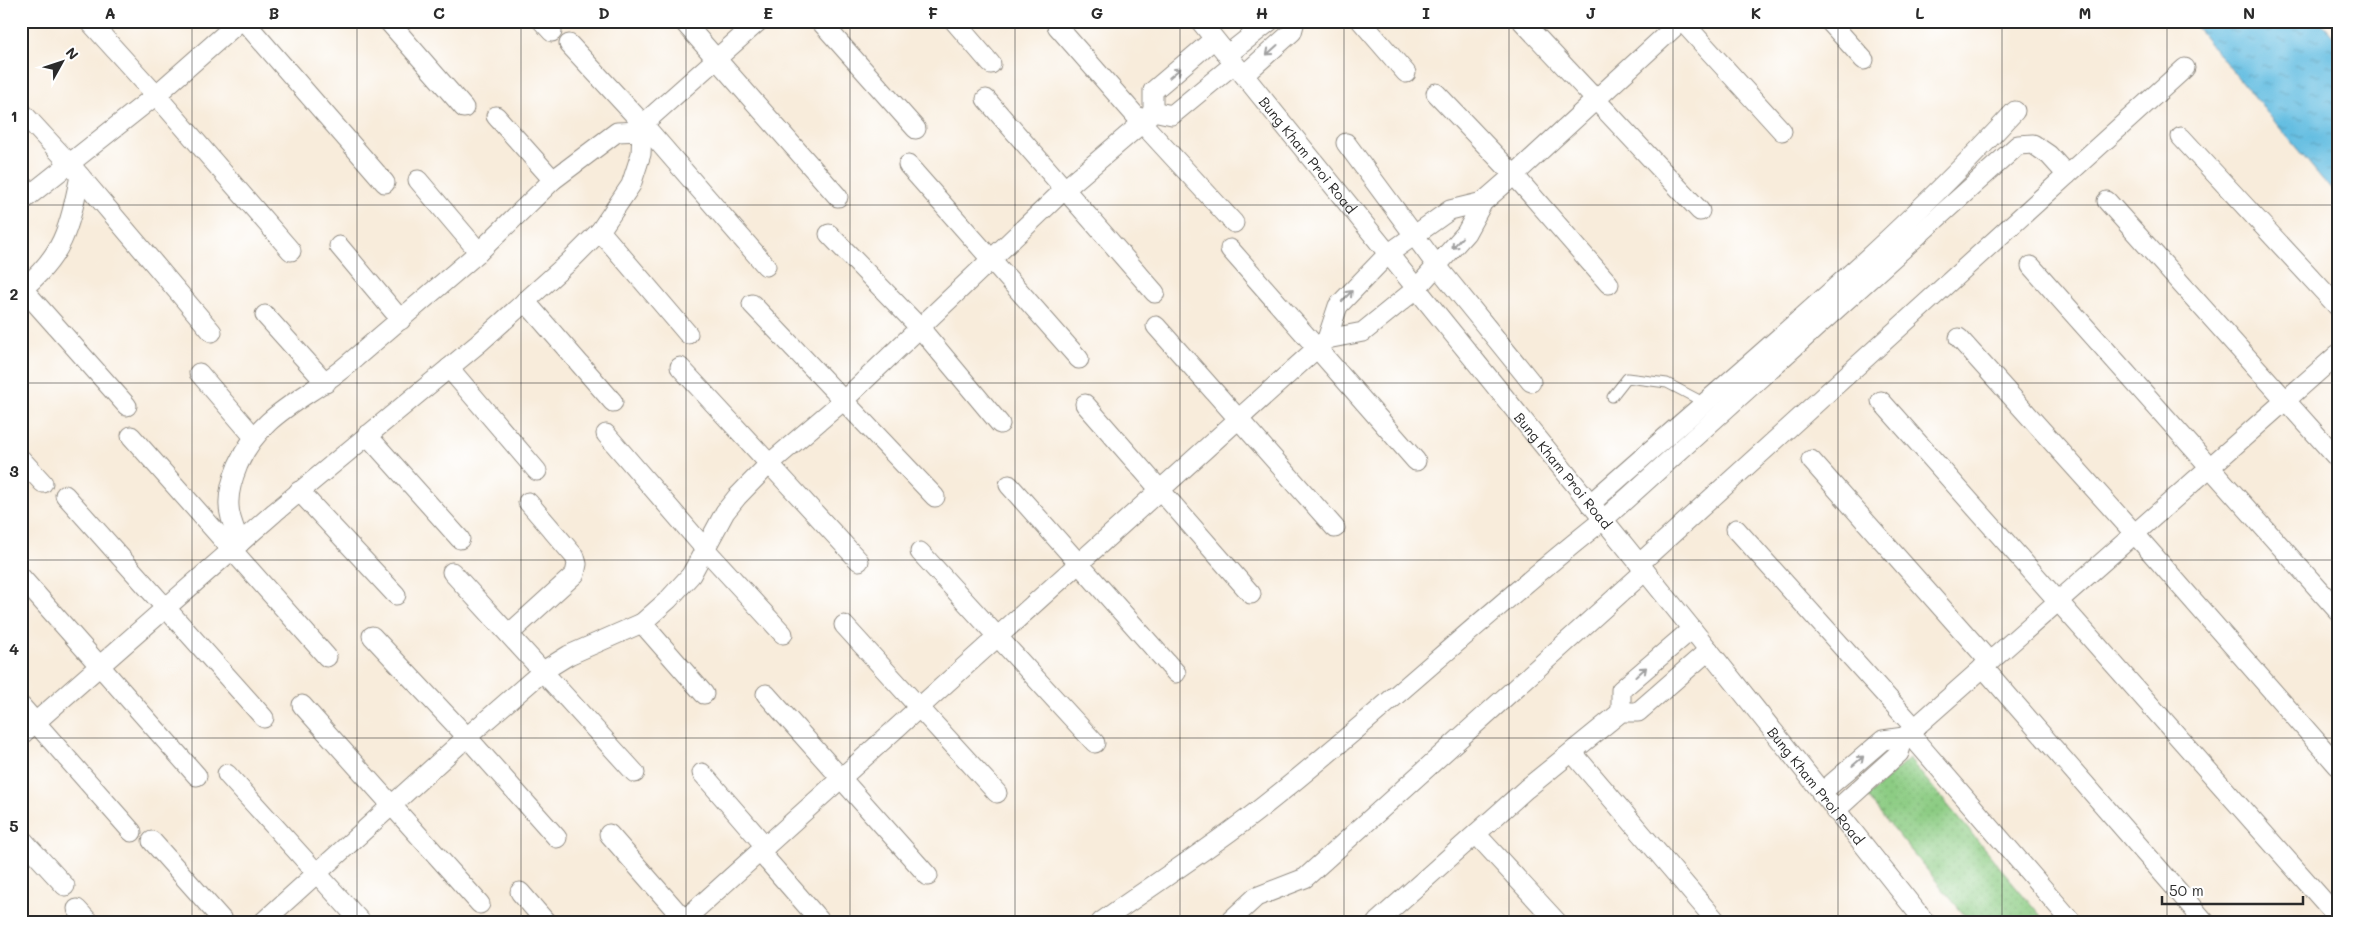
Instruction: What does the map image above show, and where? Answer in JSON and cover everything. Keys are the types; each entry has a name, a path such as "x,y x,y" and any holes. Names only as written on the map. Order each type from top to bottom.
{"street":[{"path":"89,21 156,94 291,251"},
{"path":"21,202 74,169 156,94 242,21 385,183"},
{"path":"388,21 464,108"},
{"path":"683,21 838,197"},
{"path":"235,547 229,507 232,479 243,454 254,437 270,419 286,406 326,383 401,320 479,252 553,180 617,132 642,128 759,21"},
{"path":"820,21 916,129"},
{"path":"954,21 991,64"},
{"name":"Bung Kham Proi Road","path":"1200,21 1709,650 1925,922"},
{"path":"1235,65 1270,21"},
{"path":"264,922 467,737 543,671 569,655 642,623 668,600 691,574 706,550 725,512 737,497 769,464 844,400 1065,189 1148,117 1172,115 1235,65 1292,32 1295,21"},
{"path":"1361,21 1406,73"},
{"path":"1522,21 1700,211"},
{"path":"1322,344 1364,332 1416,289 1466,233 1482,202 1514,175 1681,21 1782,131"},
{"path":"1829,21 1864,60"},
{"path":"1057,26 1148,117 1234,223"},
{"path":"1148,117 1153,91 1214,39"},
{"path":"569,44 766,266"},
{"path":"1229,922 1256,896 1305,878 2185,68"},
{"path":"1436,92 1514,175 1609,284"},
{"path":"986,99 1156,293"},
{"path":"21,111 74,169 212,332"},
{"path":"1590,504 1769,348 1961,170 2016,111"},
{"path":"496,116 553,180"},
{"path":"21,735 300,491 449,368 600,231 631,185 641,154 642,128"},
{"path":"2181,137 2338,307"},
{"path":"1346,143 1436,266 1531,382"},
{"path":"1101,922 1254,813 1351,734 1535,573 1603,520 2018,145 2033,144 2049,155 2067,175"},
{"path":"908,165 1079,360"},
{"path":"74,169 74,205 64,240 56,255 41,274 22,289 127,406"},
{"path":"418,180 479,252"},
{"path":"2107,201 2338,459"},
{"path":"609,834 684,921 1322,344 1338,306 1388,254 1450,210 1482,202"},
{"path":"600,231 688,334"},
{"path":"829,234 920,328 1000,424"},
{"path":"339,246 401,320"},
{"path":"1230,250 1322,344 1416,460"},
{"path":"2031,266 2338,611"},
{"path":"525,301 613,402"},
{"path":"752,304 935,497"},
{"path":"265,315 326,383"},
{"path":"1156,326 1335,528"},
{"path":"1958,338 2134,533 2338,766"},
{"path":"1835,811 1899,753 1909,733 2338,354"},
{"path":"680,367 859,561"},
{"path":"449,368 537,471"},
{"path":"199,373 254,437"},
{"path":"1880,402 2058,600 2335,914"},
{"path":"1085,404 1250,594"},
{"path":"606,434 706,550 784,634"},
{"path":"131,436 235,547 327,657"},
{"path":"367,436 460,539"},
{"path":"21,459 42,483"},
{"path":"1811,460 2205,922"},
{"path":"1009,485 1176,673"},
{"path":"300,491 396,595"},
{"path":"65,496 264,718"},
{"path":"510,633 574,574 577,564 575,557 528,502"},
{"path":"1736,529 2072,922"},
{"path":"920,552 1095,743"},
{"path":"452,572 510,633 635,773"},
{"path":"21,577 197,776"},
{"path":"642,623 704,694"},
{"path":"844,626 997,793"},
{"path":"1621,712 1621,690 1692,629"},
{"path":"372,636 467,737 557,838"},
{"path":"1389,918 1476,834 1572,752 1621,712 1638,712 1709,650"},
{"path":"766,694 928,876"},
{"path":"302,705 480,904"},
{"path":"21,706 132,832"},
{"path":"1821,793 1883,740 1909,733"},
{"path":"1572,752 1717,922"},
{"path":"227,774 361,922"},
{"path":"702,774 821,922"},
{"path":"1476,834 1557,922"},
{"path":"21,838 65,886"},
{"path":"152,841 224,922"},
{"path":"520,892 546,922"}],"lane":[{"path":"1612,397 1626,378 1667,383 1706,403"}],"green space":[{"path":"1909,759 2046,922 1970,922 1867,797"}],"water":[{"path":"2191,21 2320,21 2338,42 2338,198"}]}
